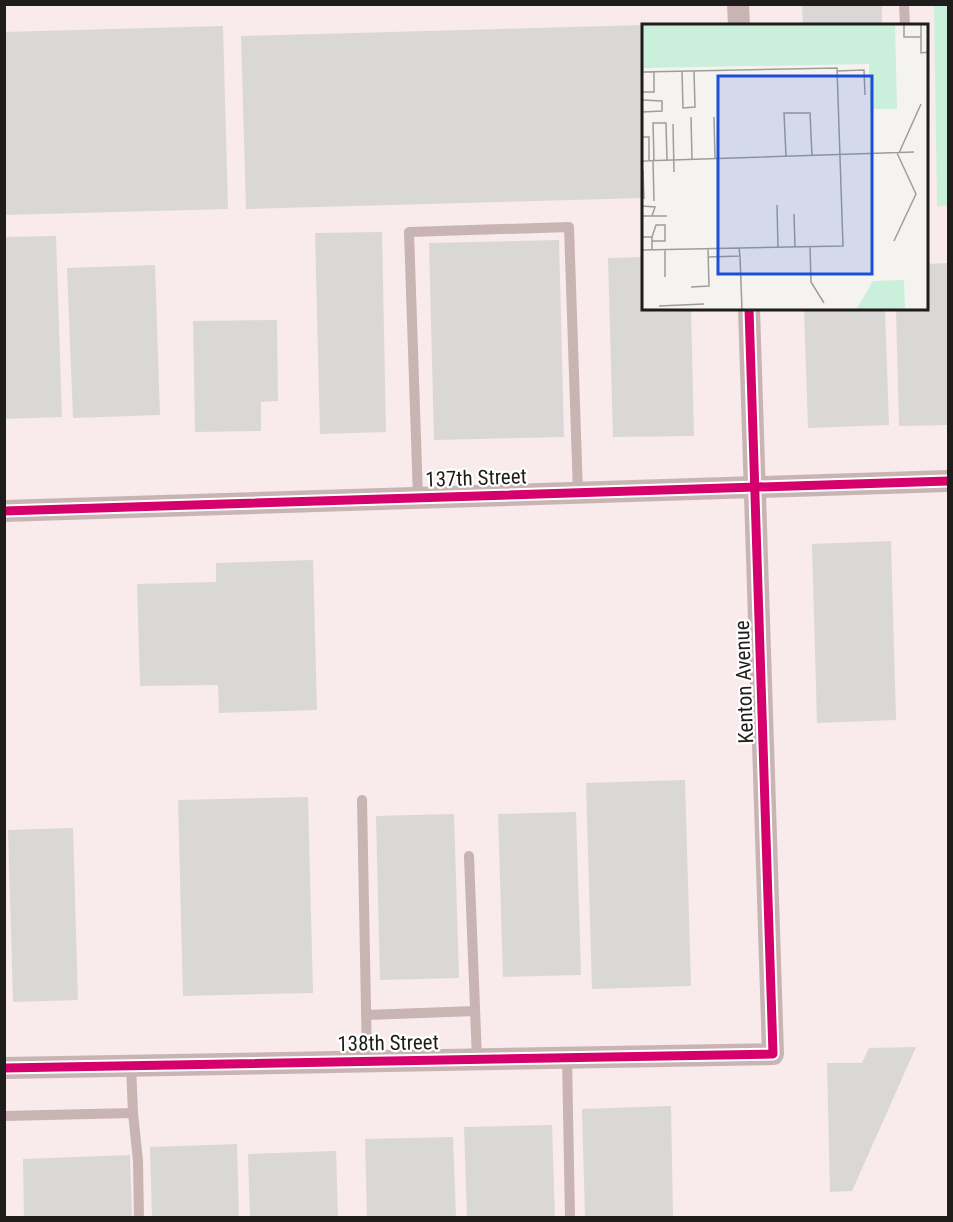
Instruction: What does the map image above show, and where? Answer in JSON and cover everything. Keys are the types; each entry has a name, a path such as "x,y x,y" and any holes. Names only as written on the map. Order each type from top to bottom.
{"street":[{"path":"738,4 739,24"},
{"name":"Kenton Avenue","path":"749,310 773,1053"},
{"name":"137th Street","path":"4,511 948,481"},
{"name":"138th Street","path":"4,1068 773,1053"}],"lane":[{"path":"904,4 905,24"},
{"path":"418,498 409,232 500,229 569,227 578,493"},
{"path":"362,800 367,1061"},
{"path":"469,856 477,1059"},
{"path":"366,1015 475,1011"},
{"path":"567,1058 570,1218"},
{"path":"131,1065 140,1218"},
{"path":"4,1116 133,1113"}],"shaded area":[{"path":"5,5 934,5 937,206 948,206 948,1217 5,1218"}],"green space":[{"path":"934,5 948,5 948,206 937,206"}],"building":[{"path":"802,4 882,4 882,24 803,24"},
{"path":"642,25 642,198 246,209 241,36"},
{"path":"223,26 228,209 4,215 4,32"},
{"path":"382,232 386,432 320,434 315,233"},
{"path":"56,236 62,417 4,419 4,237"},
{"path":"559,240 564,437 434,440 429,243"},
{"path":"642,257 642,310 691,310 694,436 613,437 608,258"},
{"path":"948,263 948,425 899,426 896,310 929,310 929,264"},
{"path":"155,265 160,415 73,418 67,268"},
{"path":"804,310 885,310 889,425 808,428"},
{"path":"277,320 278,401 261,402 261,431 195,432 193,321"},
{"path":"891,541 896,720 817,723 812,544"},
{"path":"313,560 317,710 219,713 218,685 140,686 137,584 216,582 216,563"},
{"path":"685,780 691,986 592,989 586,783"},
{"path":"308,797 313,993 183,996 178,800"},
{"path":"576,812 581,975 503,977 498,814"},
{"path":"454,814 459,978 380,980 376,816"},
{"path":"73,828 78,1000 13,1002 8,830"},
{"path":"916,1047 852,1191 830,1192 827,1063 862,1063 869,1048"},
{"path":"671,1106 673,1218 585,1218 582,1109"},
{"path":"552,1125 555,1218 467,1218 464,1127"},
{"path":"453,1137 456,1218 367,1218 365,1139"},
{"path":"237,1144 239,1218 152,1218 150,1147"},
{"path":"336,1151 338,1218 250,1218 248,1154"},
{"path":"130,1155 132,1218 24,1218 23,1159"}],"cycle path":[{"path":"4,1068 773,1054 749,310"},
{"path":"4,511 948,481"}]}
